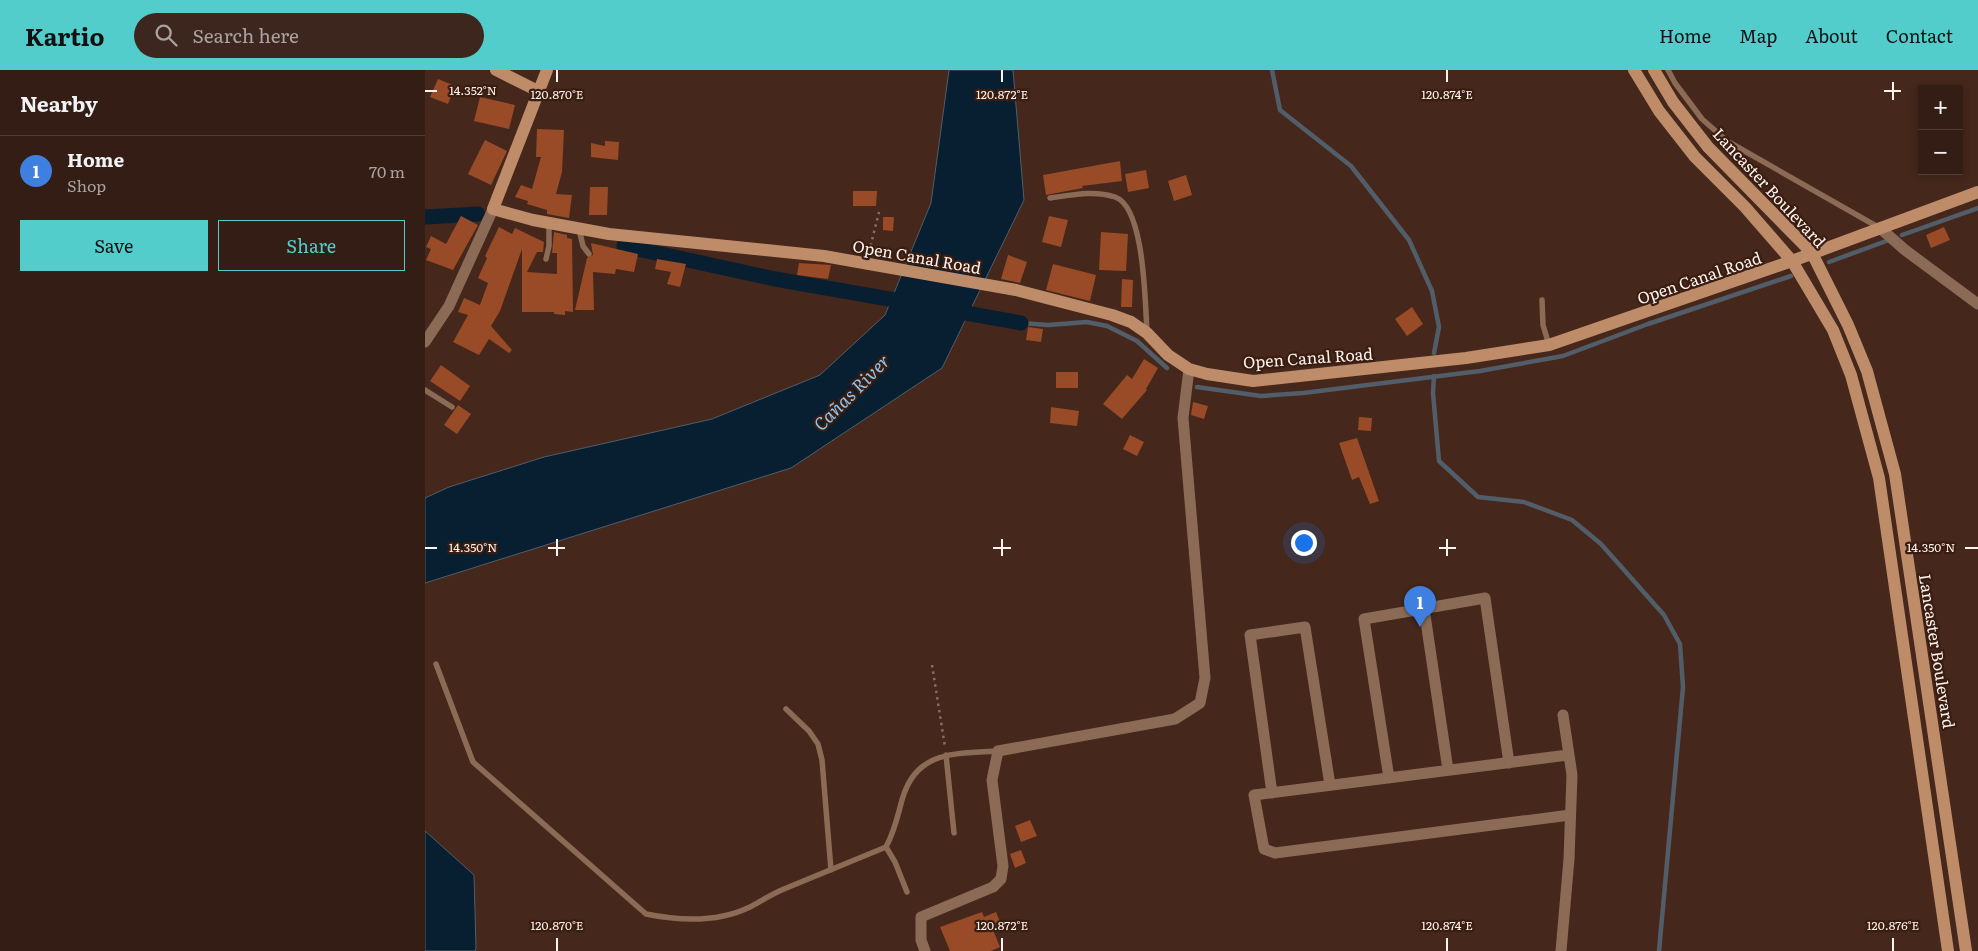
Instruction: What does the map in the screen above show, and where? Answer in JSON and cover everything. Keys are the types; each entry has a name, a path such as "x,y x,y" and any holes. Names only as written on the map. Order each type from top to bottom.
{"main road":[{"path":"496,70 539,91"},
{"path":"493,208 547,70"},
{"name":"Lancaster Boulevard","path":"1634,70 1659,111 1695,157 1745,207 1792,261 1833,330 1851,375 1879,478 1948,951"},
{"name":"Lancaster Boulevard","path":"1654,70 1673,102 1708,147 1812,253 1848,324 1867,371 1895,474 1966,951"},
{"name":"Open Canal Road","path":"493,208 549,224 579,229 656,240 790,252 866,263 1016,290 1112,315 1131,322 1147,334 1168,355 1189,369 1207,374 1253,380 1466,358 1549,345 1792,261 1978,192"}],"street":[{"path":"425,342 449,306 493,208"},
{"path":"1879,228 1905,250 1978,304"},
{"path":"925,951 921,940 921,917 993,887 1001,879 1003,866 992,780 998,751 1175,719 1200,703 1205,678 1183,418 1189,369"},
{"path":"1389,778 1364,618 1485,598 1509,763"},
{"path":"1424,608 1448,770"},
{"path":"1273,793 1250,635 1305,627 1330,785"},
{"path":"1561,951 1569,860 1571,775 1563,715"},
{"path":"1568,755 1254,795 1263,849 1275,853 1570,815"}],"lane":[{"path":"1668,70 1675,83 1702,119 1727,141 1879,228"},
{"path":"1050,198 1085,193 1117,198 1127,206 1145,272 1147,334"},
{"path":"547,258 549,224"},
{"path":"579,229 583,246 589,254"},
{"path":"1542,300 1543,326 1549,345"},
{"path":"425,390 452,408"},
{"path":"437,664 473,762 646,914 682,921 716,917 749,908 773,894 886,847 896,829 902,800 911,777 926,763 946,755 998,751"},
{"path":"786,708 809,731 818,744 822,760 831,870"},
{"path":"946,755 955,833"},
{"path":"886,847 895,862 907,892"}],"path":[{"path":"866,263 879,212"},
{"path":"931,665 946,755"}],"water":[{"name":"Cañas River","path":"949,70 1013,70 1024,200 942,368 791,468 425,583 425,498 449,487 544,457 712,419 820,375 885,315 931,203"},
{"path":"425,831 474,875 475,951 425,951"}],"building":[{"path":"438,79 455,86 448,104 430,97"},
{"path":"480,97 515,105 509,129 474,121"},
{"path":"537,129 564,130 562,172 556,194 572,195 569,218 547,214 547,210 527,204 528,201 515,197 521,185 532,189 541,157 536,157"},
{"path":"485,140 507,151 491,185 468,174"},
{"path":"605,141 619,142 618,160 591,157 591,143 605,146"},
{"path":"1120,161 1122,181 1082,186 1083,188 1046,195 1043,175"},
{"path":"1146,170 1149,188 1128,192 1125,174"},
{"path":"1186,175 1192,195 1174,201 1168,181"},
{"path":"590,187 608,187 607,215 589,215"},
{"path":"853,191 877,191 876,206 853,206"},
{"path":"461,216 478,225 453,270 426,260 431,249 426,247 431,236 446,244"},
{"path":"1049,216 1068,220 1061,247 1042,242"},
{"path":"883,217 894,217 893,231 883,230"},
{"path":"499,227 512,234 515,228 544,242 543,252 537,252 527,272 557,274 557,253 552,253 554,232 567,235 567,238 572,239 573,312 565,311 565,315 554,314 554,312 522,312 522,249 500,311 491,326 512,350 509,353 489,339 479,355 453,342 468,315 458,312 464,298 480,305 488,283 478,278 487,258 485,256"},
{"path":"1944,227 1950,240 1931,248 1926,235"},
{"path":"1101,232 1128,234 1126,271 1099,270"},
{"path":"591,243 638,254 634,272 616,269 615,274 593,272 594,310 575,310 587,258 593,255"},
{"path":"1008,255 1027,262 1020,283 1001,279"},
{"path":"657,259 686,264 680,287 667,284 671,272 655,269"},
{"path":"799,263 831,265 828,279 797,275"},
{"path":"1053,264 1096,275 1090,301 1046,290"},
{"path":"1122,279 1133,280 1132,307 1121,307"},
{"path":"1412,307 1423,324 1407,336 1395,319"},
{"path":"1028,327 1043,329 1041,342 1026,340"},
{"path":"1144,359 1158,368 1147,390 1122,419 1103,404 1127,375 1132,379"},
{"path":"441,365 470,386 460,401 430,381"},
{"path":"1056,372 1078,372 1078,388 1056,388"},
{"path":"1193,402 1208,406 1204,419 1191,415"},
{"path":"458,405 471,414 457,434 444,425"},
{"path":"1051,407 1079,411 1077,426 1050,423"},
{"path":"1359,417 1372,418 1371,431 1358,430"},
{"path":"1130,435 1144,442 1137,456 1123,449"},
{"path":"1357,438 1379,501 1370,504 1359,477 1352,480 1339,443"},
{"path":"1030,820 1037,836 1021,842 1015,826"},
{"path":"1021,850 1026,863 1015,868 1010,854"},
{"path":"982,912 984,917 996,912 1000,922 991,925 1000,947 991,951 950,951 940,927"}],"waterway":[{"path":"1272,70 1280,110 1351,166 1409,240 1432,291 1439,327 1434,353"},
{"path":"1902,235 1978,208"},
{"path":"425,217 478,214"},
{"path":"1829,262 1889,240"},
{"path":"624,246 775,279 912,303"},
{"path":"1197,387 1261,396 1303,393 1480,371 1563,356 1648,324 1791,276"},
{"path":"949,310 1021,323"},
{"path":"1021,323 1048,325 1087,322 1107,326 1137,341 1167,368"},
{"path":"1434,376 1433,393 1439,461 1478,497 1524,502 1572,520 1601,544 1664,615 1680,644 1683,687 1659,951"}],"place":[{"name":"Home","path":"1420,627"}]}
